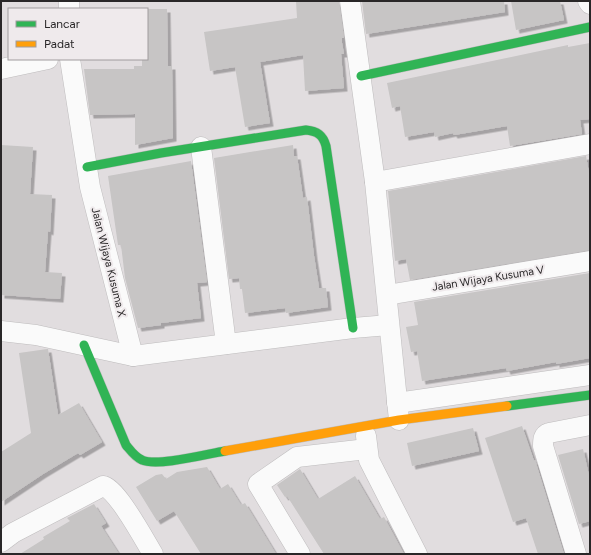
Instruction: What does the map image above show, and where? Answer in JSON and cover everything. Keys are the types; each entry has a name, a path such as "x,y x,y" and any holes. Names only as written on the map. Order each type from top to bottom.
{"street":[{"path":"350,1 375,182 398,412"},
{"path":"360,76 590,27"},
{"path":"1,69 43,60"},
{"name":"Jalan Wijaya Kusuma X","path":"70,60 90,187 133,356"},
{"path":"87,167 161,153 306,130 313,130 320,134 325,139 353,328"},
{"path":"375,182 590,144"},
{"path":"201,147 226,344"},
{"name":"Jalan Wijaya Kusuma V","path":"387,295 590,261"},
{"path":"1,331 36,335 133,356 353,328 389,325"},
{"path":"84,345 126,444 133,454 140,460 147,463 176,460 364,426 398,412 590,375"},
{"path":"398,412 590,395"},
{"path":"580,550 543,446 543,440 544,436 549,433 590,425"},
{"path":"364,426 369,460 417,554"},
{"path":"300,554 258,484 297,457 367,449"},
{"path":"1,542 13,533 103,486 106,486 114,493 133,520 152,554"}],"building":[{"path":"296,1 339,1 344,38 342,38 342,43 344,54 341,54 344,88 305,91 303,55 260,62 270,123 245,127 235,67 210,71 204,32 297,18"},
{"path":"362,1 504,1 505,12 366,34"},
{"path":"511,1 560,1 564,20 516,30"},
{"path":"148,9 167,9 168,66 172,66 173,138 135,145 135,114 90,115 84,69 134,69 134,66 142,66 142,60 148,60"},
{"path":"590,43 590,119 580,120 582,134 510,146 507,126 454,135 453,133 435,137 434,132 405,137 400,106 392,108 387,83 568,45 568,47"},
{"path":"1,145 33,147 30,194 52,195 50,232 48,231 45,272 62,273 60,299 1,295"},
{"path":"293,145 294,156 297,156 303,198 307,197 319,288 326,288 328,307 286,313 285,308 245,313 239,278 229,279 214,158"},
{"path":"586,156 590,179 590,250 410,280 406,259 395,261 388,191"},
{"path":"191,161 207,282 197,283 201,318 161,323 161,325 138,328 125,278 121,245 118,245 108,176"},
{"path":"590,273 590,358 556,364 556,362 507,371 506,368 422,381 417,351 411,352 406,327 418,325 414,302"},
{"path":"48,349 58,415 79,403 102,442 80,455 78,453 1,502 1,452 31,433 19,353"},
{"path":"522,426 534,461 535,460 564,554 538,554 526,518 513,522 485,438"},
{"path":"473,428 479,451 412,466 407,443"},
{"path":"583,449 590,480 590,521 579,524 558,455"},
{"path":"207,467 220,489 228,484 241,505 245,503 276,554 201,554 174,511 157,521 136,487 156,475 162,474 166,479 177,472"},
{"path":"300,469 318,499 355,476 380,519 384,517 404,554 324,554 287,496 285,497 277,485"},
{"path":"94,504 106,523 101,526 119,554 20,554 44,539 43,537 70,521 67,518"}],"traffic: fast":[{"path":"361,76 590,27"},
{"path":"87,167 161,153 306,130 319,134 326,146 353,328"},
{"path":"84,345 126,445 133,454 142,460 159,462 225,451"},
{"path":"507,406 590,395"}],"traffic: slow":[{"path":"225,451 399,420 507,406"}]}
